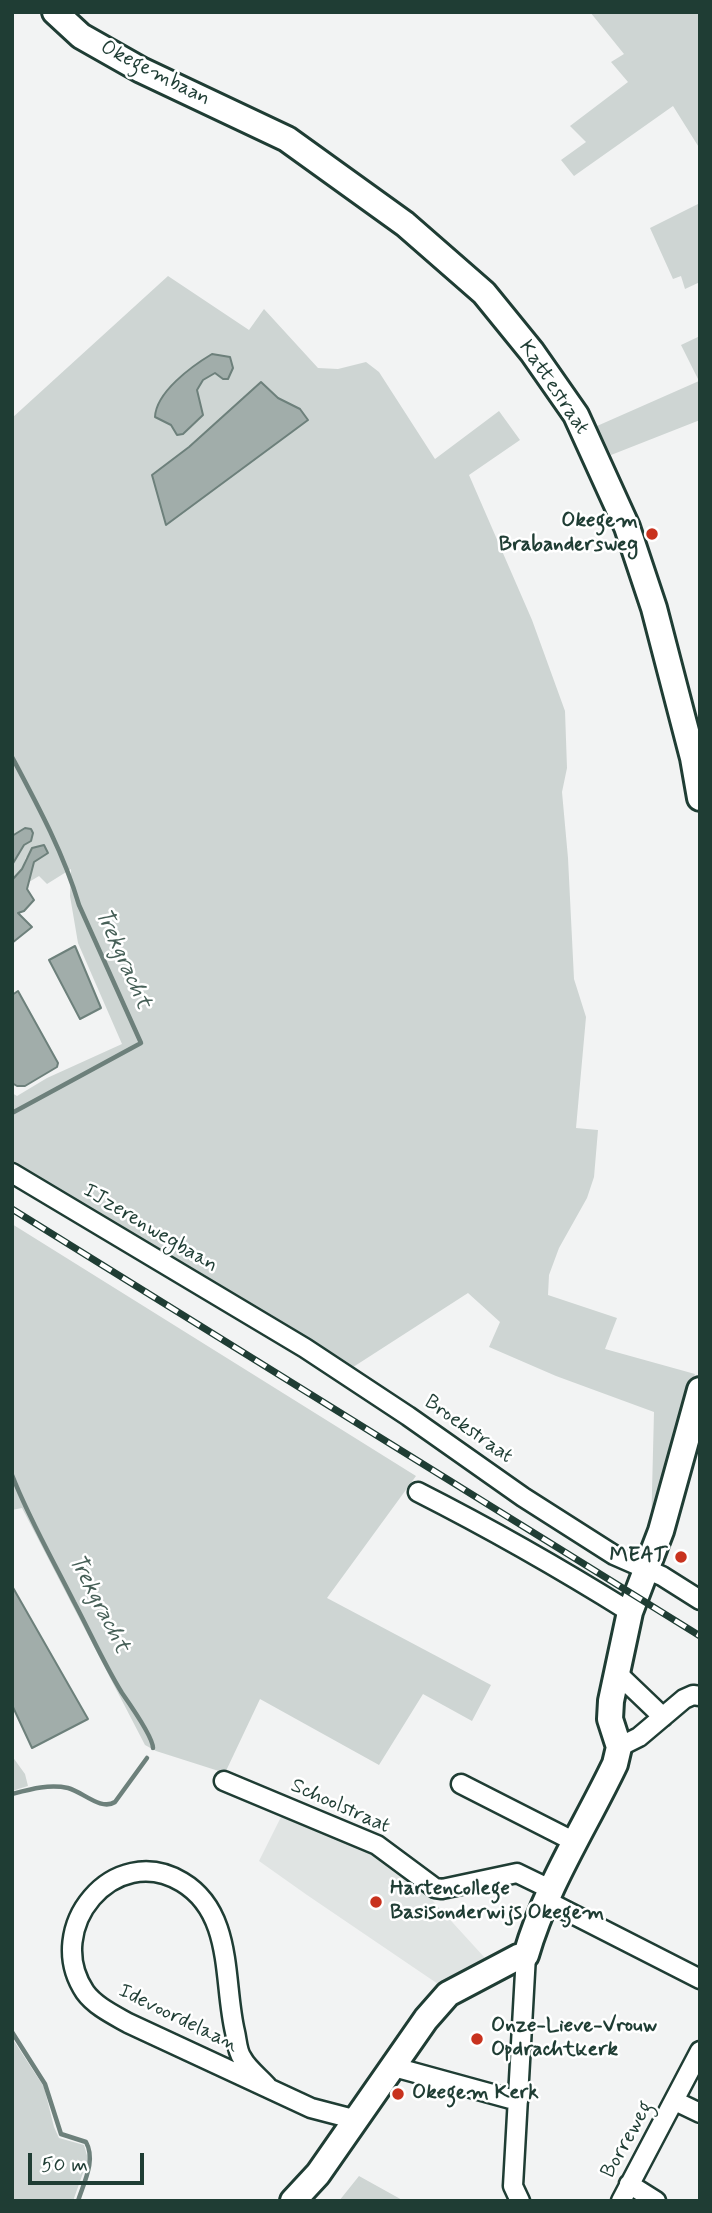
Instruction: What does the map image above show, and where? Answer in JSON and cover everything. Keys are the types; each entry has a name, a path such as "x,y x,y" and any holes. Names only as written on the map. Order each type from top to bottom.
{"main road":[{"name":"Okegembaan","path":"55,12 81,36 141,70 261,126"},
{"name":"Kattestraat","path":"261,126 287,139 405,224 484,293 576,415 627,527 654,608 694,758 700,798"},
{"path":"293,2201 318,2174 426,2020 448,1994 526,1955 548,1895 611,1772 619,1747 610,1719 611,1701 630,1612 662,1531 700,1390"}],"street":[{"name":"IJzerenwegbaan","path":"12,1173 263,1324"},
{"name":"Broekstraat","path":"263,1324 358,1382 614,1555 662,1576 700,1601"},
{"path":"418,1492 567,1573 630,1612"},
{"path":"617,1674 663,1717"},
{"path":"619,1747 639,1737 684,1699 696,1696"},
{"name":"Schoolstraat","path":"223,1781 377,1845 435,1888 442,1889 517,1873 548,1895 700,1979"},
{"path":"461,1784 575,1842"},
{"name":"Idevoordelaan","path":"267,2086 242,2058 233,2024 220,1931 214,1916 198,1894 183,1882 166,1874 144,1871 121,1876 94,1893 77,1919 71,1948 76,1973 86,1994 105,2010 128,2023 267,2086 351,2128"},
{"path":"520,2201 513,2186 526,1955"},
{"name":"Borreweg","path":"621,2201 700,2051"},
{"path":"394,2067 518,2101"},
{"name":"Borreweg","path":"675,2101 700,2113"},
{"path":"629,2184 656,2201"}],"shaded area":[{"path":"590,12 700,12 700,149 673,106 574,176 561,160 586,142 570,126 628,82 611,62 624,54"},
{"path":"700,203 700,282 685,289 681,276 673,279 650,228"},
{"path":"168,276 249,330 264,309 318,368 338,369 366,362 379,372 435,459 499,411 520,440 469,475 532,620 565,711 567,768 562,792 574,979 586,1017 576,1128 598,1130 594,1177 587,1198 559,1248 549,1275 548,1295 617,1318 605,1349 695,1374 651,1531 654,1412 556,1376 489,1347 500,1322 468,1293 347,1371 12,1170 12,1093 17,1096 47,1078 122,1044 78,943 70,896 71,869 47,884 39,876 29,882 34,861 26,857 22,869 12,880 12,865 24,844 25,828 12,836 12,418"},
{"path":"700,336 700,420 611,455 597,426 699,381 681,345"},
{"path":"212,354 230,357 233,368 228,379 215,373 203,380 197,390 203,415 183,434 177,435 171,425 155,417 157,408 176,381"},
{"path":"261,382 278,398 300,409 308,420 166,525 152,475 189,447"},
{"path":"25,828 31,829 33,833 31,841 24,845 12,865 12,836"},
{"path":"44,845 48,853 34,862 27,889 34,900 24,911 18,913 32,927 12,943 12,880 22,869 32,848"},
{"path":"75,946 101,1008 80,1019 49,960"},
{"path":"18,991 58,1063 57,1067 25,1086 12,1083 12,995"},
{"path":"12,1224 416,1476 327,1598 491,1685 472,1721 423,1694 379,1765 260,1699 225,1773 145,1745 22,1508 12,1510"},
{"path":"12,1586 88,1719 32,1748 12,1705"},
{"path":"12,1756 25,1774 28,1786 12,1791"},
{"name":"Hartencollege Basisonderwijs Okegem","path":"281,1817 392,1862 426,1890 485,1958 438,1984 307,1895 259,1861"},
{"path":"12,2038 44,2087 59,2138 84,2145 88,2159 73,2201 12,2201"},
{"path":"359,2176 404,2201 339,2201"}],"waterway":[{"name":"Trekgracht","path":"12,757 58,848 79,905 141,1043 12,1113"},
{"name":"Trekgracht","path":"12,1475 103,1659 145,1728 153,1748"},
{"name":"Trekgracht","path":"12,1794 61,1787 74,1790 98,1803 110,1804 115,1802 147,1758"},
{"name":"Trekgracht","path":"12,2032 45,2084 61,2134 86,2142 89,2149 88,2171 78,2201"}],"railway":[{"path":"12,1209 700,1636"}],"place":[{"name":"Okegem Brabandersweg","path":"652,534"},
{"name":"MEAT","path":"681,1557"},
{"name":"Hartencollege Basisonderwijs Okegem","path":"376,1902"},
{"name":"Onze-Lieve-Vrouw Opdrachtkerk","path":"477,2039"},
{"name":"Okegem Kerk","path":"398,2094"}]}
